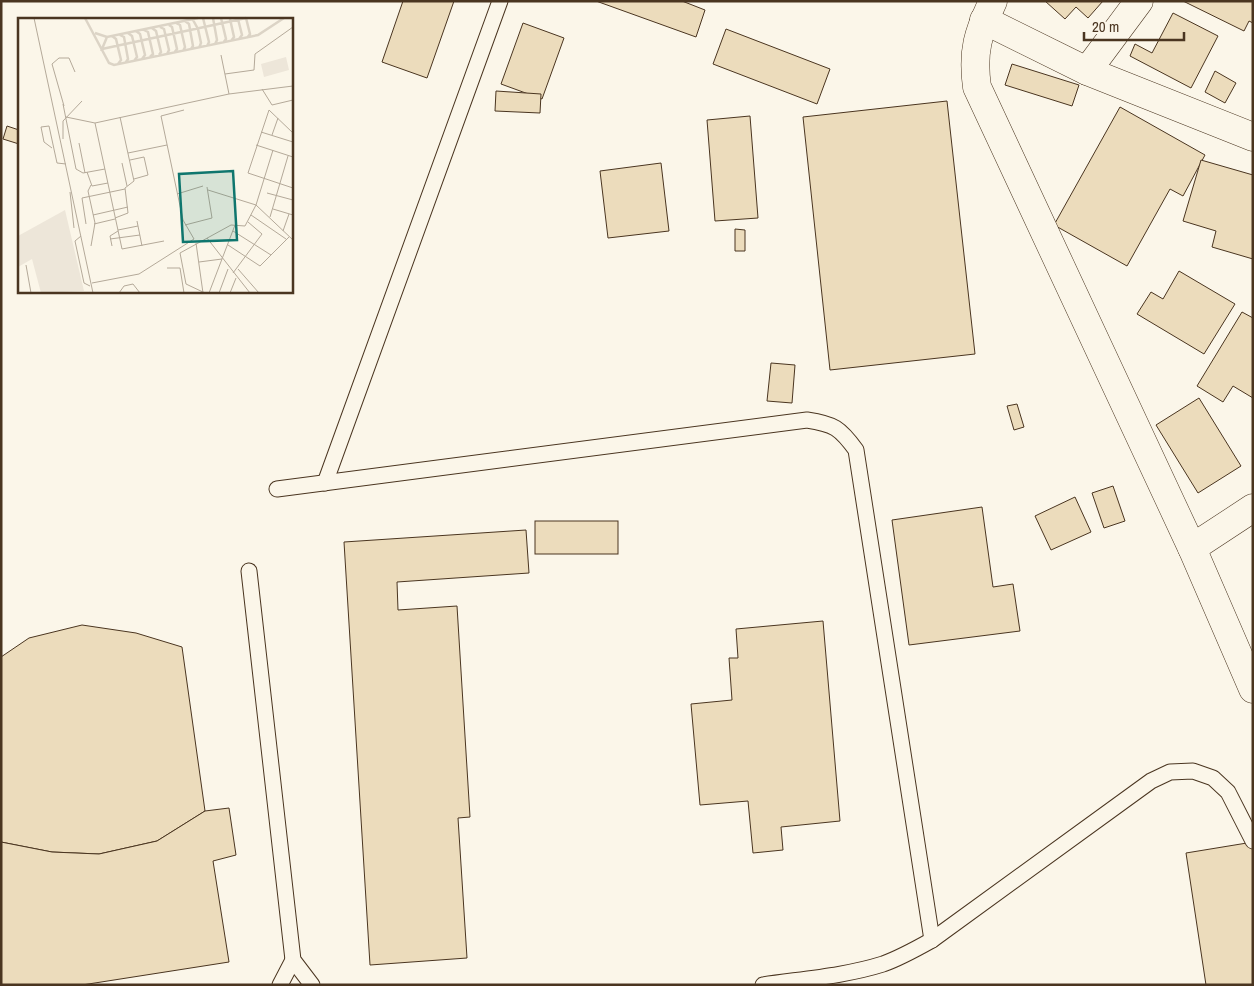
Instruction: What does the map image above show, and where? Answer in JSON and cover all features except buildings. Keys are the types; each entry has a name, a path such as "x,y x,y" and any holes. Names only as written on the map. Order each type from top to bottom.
{"street":[{"path":"1087,71 1139,1"},
{"path":"1253,137 1087,71 989,10 976,44 974,66 976,87 1192,548 1253,689"},
{"path":"1192,548 1253,508"}],"lane":[{"path":"325,483 500,1"},
{"path":"277,489 808,420 827,423 844,433 856,450 932,940"},
{"path":"249,571 293,960 312,985"},
{"path":"764,985 851,971 882,964 909,953 932,940 1151,780 1170,772 1193,770 1213,778 1228,792 1253,841"},
{"path":"280,985 293,960"}]}
